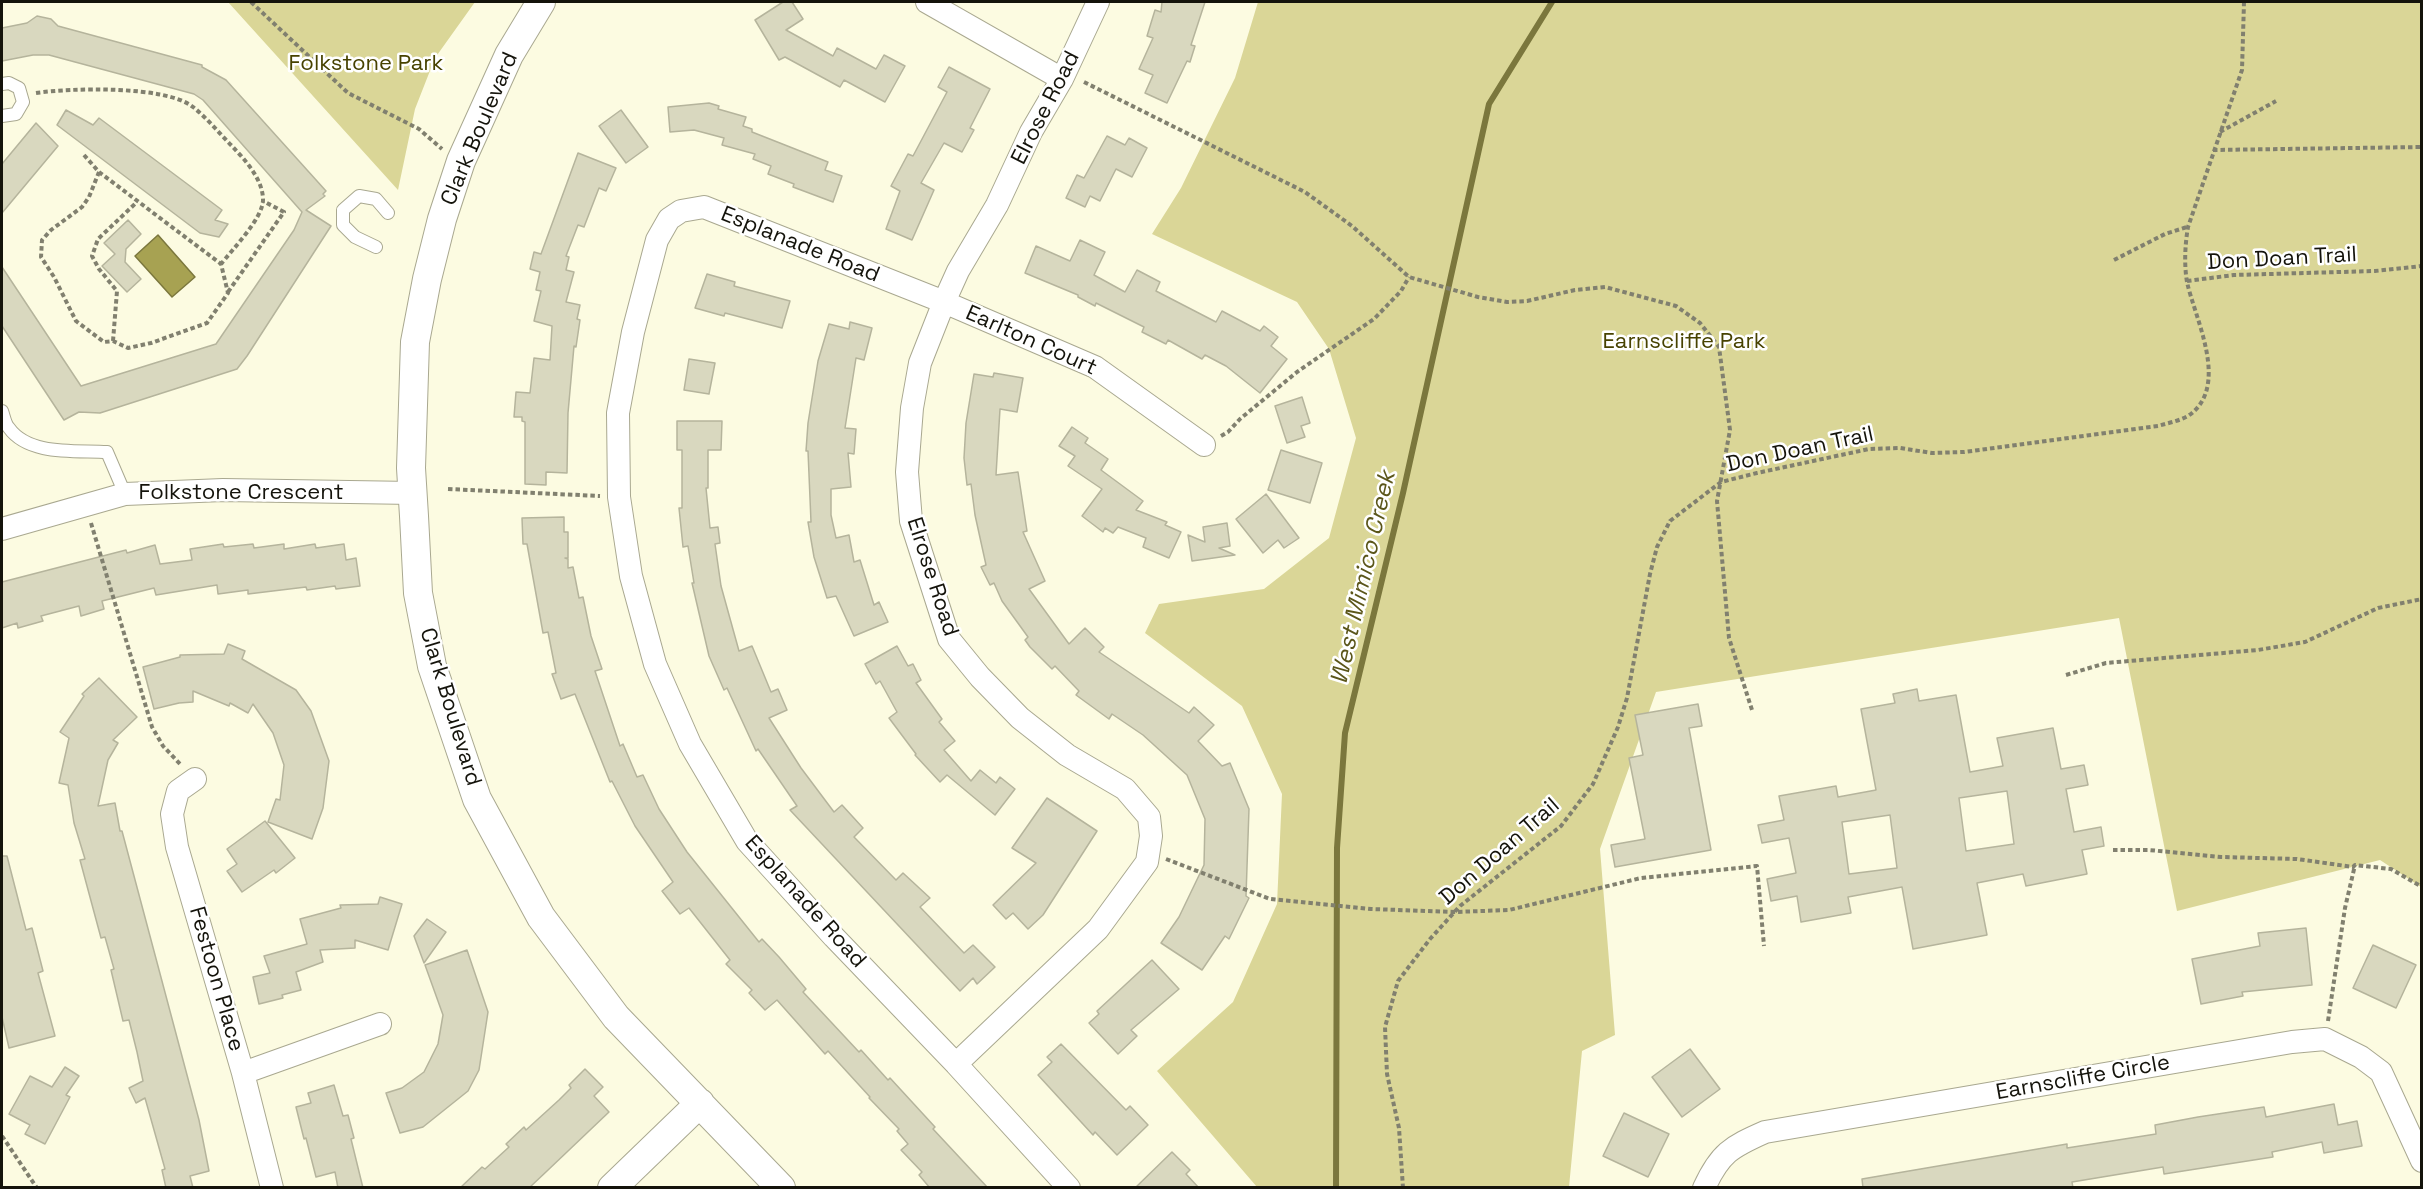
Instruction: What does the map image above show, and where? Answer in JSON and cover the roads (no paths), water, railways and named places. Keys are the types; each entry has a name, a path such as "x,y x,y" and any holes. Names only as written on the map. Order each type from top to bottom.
{"street":[{"name":"Clark Boulevard","path":"541,2 504,66 461,161 442,219 415,342 412,493 418,593 432,666 477,799 541,917 616,1017 781,1188"},
{"path":"927,2 1063,76"},
{"name":"Elrose Road","path":"956,1064 1098,929 1147,862 1149,852 1151,836 1149,817 1125,789 1066,755 1020,718 980,677 949,639 911,521 907,472 912,408 920,363 944,302 958,271 997,205 1031,132 1063,76 1098,2"},
{"name":"Esplanade Road","path":"944,302 704,207 681,211 669,219 657,240 633,332 618,412 619,497 631,576 655,664 690,744 747,842 1069,1188"},
{"name":"Earlton Court","path":"944,302 1095,367 1204,445"},
{"name":"Folkstone Crescent","path":"2,529 124,494 223,490 412,493"},
{"name":"Festoon Place","path":"195,779 177,791 172,814 177,847 243,1073 272,1188"},
{"path":"243,1073 380,1024"},
{"name":"Earnscliffe Circle","path":"1704,1188 1715,1164 1737,1144 1765,1132 2292,1042 2325,1039 2361,1057 2381,1071 2421,1161"},
{"path":"612,1188 700,1103"}],"lane":[{"path":"2,84 15,85 23,95 24,102 16,114 9,117 2,116"},
{"path":"376,247 355,237 343,225 344,210 359,196 376,199 388,213"},
{"path":"2,411 8,428 22,440 44,448 106,452 124,494"}],"waterway":[{"name":"West Mimico Creek","path":"1336,1188 1337,848 1345,733 1403,493 1489,104 1552,2"}],"park label":[{"name":"Folkstone Park","path":"366,64"},
{"name":"Earnscliffe Park","path":"1684,342"}]}
